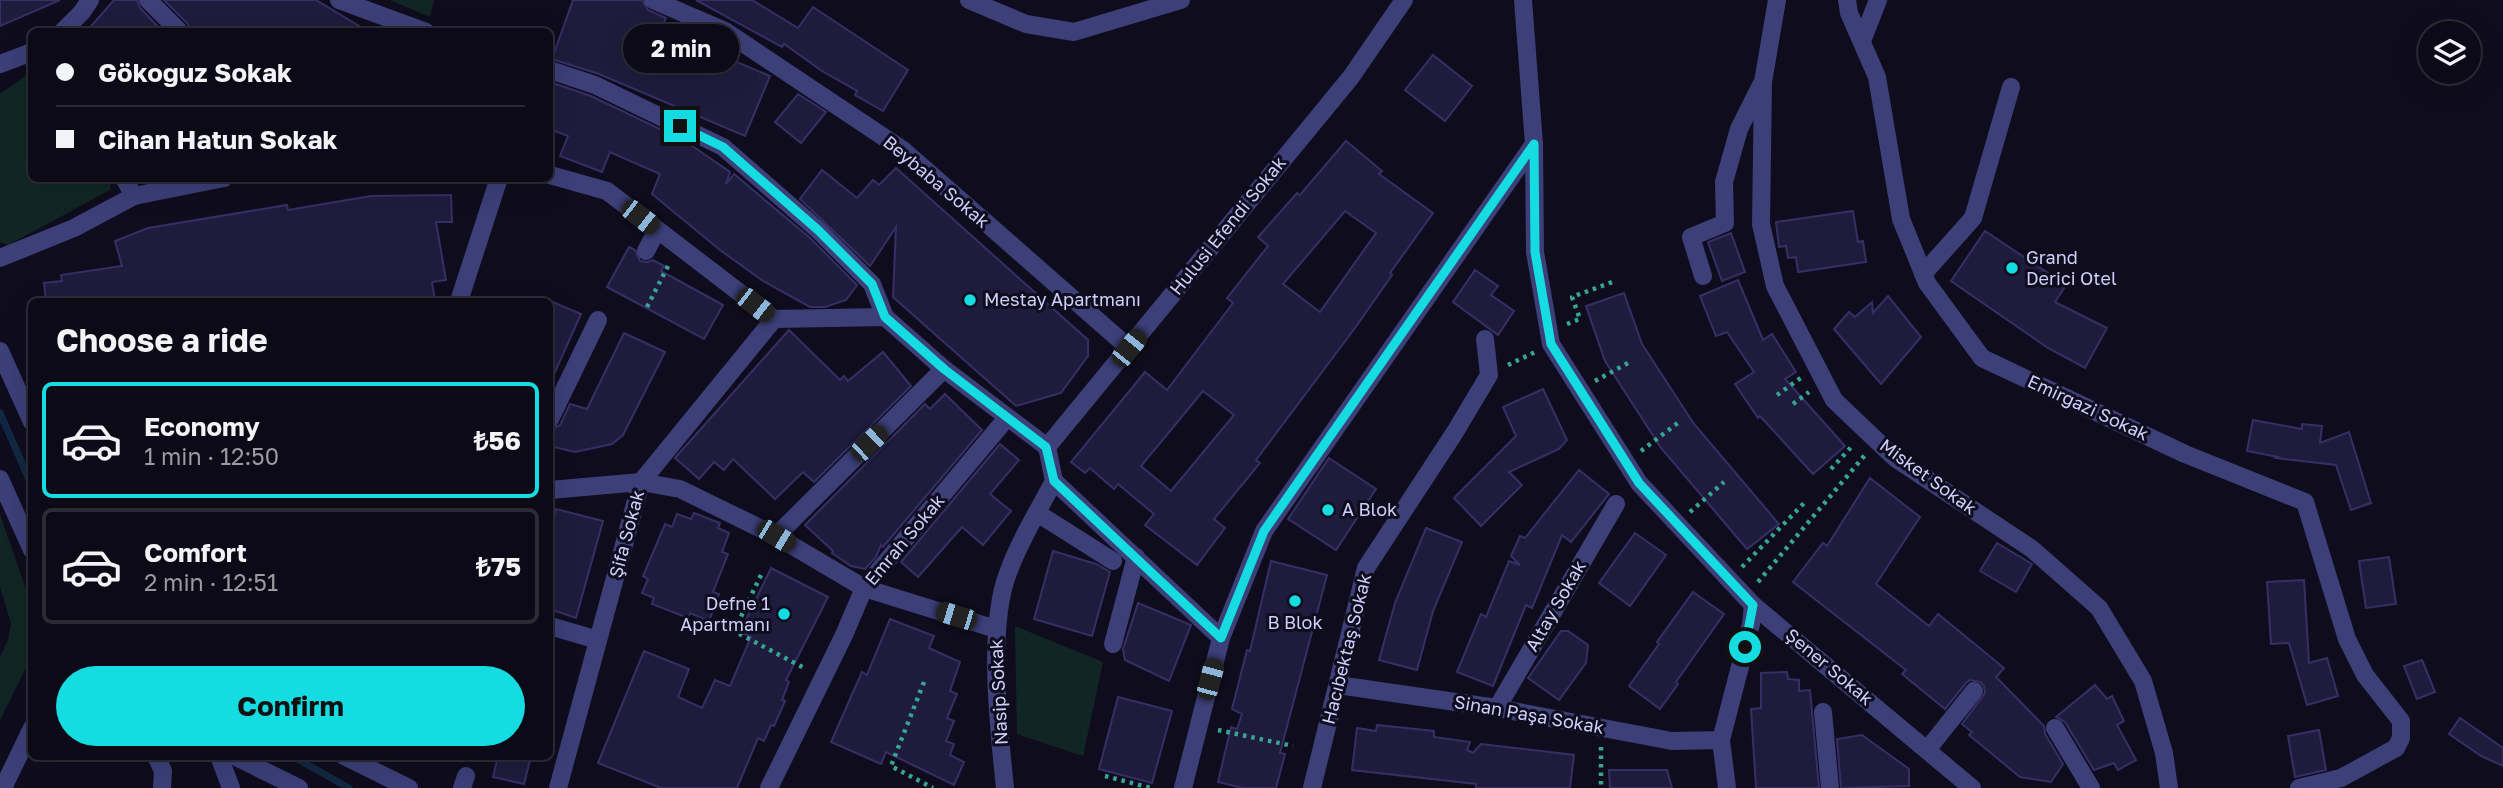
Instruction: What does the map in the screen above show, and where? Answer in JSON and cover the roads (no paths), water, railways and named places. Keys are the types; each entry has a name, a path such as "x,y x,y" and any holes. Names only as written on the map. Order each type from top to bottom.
{"street":[{"path":"66,28 90,0"},
{"path":"148,0 176,28"},
{"path":"339,0 415,28"},
{"name":"Beybaba Sokak","path":"653,0 725,31 903,150 1129,348"},
{"path":"969,0 1026,24 1074,32 1181,0"},
{"name":"Hulusi Efendi Sokak","path":"1046,447 1351,77 1404,0"},
{"name":"Şener Sokak","path":"1523,0 1534,144 1535,252 1550,337 1639,483 1729,580 1749,601 1972,788"},
{"name":"Misket Sokak","path":"1777,0 1763,82 1761,224 1775,286 1834,400 1895,458 2032,549 2099,608 2143,681 2164,753 2169,788"},
{"name":"Emirgazi Sokak","path":"1847,0 1849,13 1877,76 1900,219 1927,283 1982,358 2185,454 2305,502 2347,639 2365,675 2400,721 2401,738 2396,748 2341,778 2299,788"},
{"path":"1862,41 1878,0"},
{"path":"0,64 28,54"},
{"path":"553,71 595,85 723,147 818,230 872,284 885,317 944,369 1046,447 1054,481 1221,638"},
{"path":"1703,276 1691,237 1725,223 1724,182 1739,128 1763,82"},
{"path":"1923,274 1973,218 2011,87"},
{"path":"1183,788 1221,638 1264,531 1534,144"},
{"path":"553,176 607,191 774,320 885,317"},
{"path":"126,182 134,196"},
{"path":"0,258 74,228 134,196 204,182"},
{"path":"460,298 498,182"},
{"path":"646,251 657,230"},
{"path":"553,413 598,320"},
{"name":"Şifa Sokak","path":"558,788 641,482 774,320"},
{"name":"Hacıbektaş Sokak","path":"1312,788 1366,568 1489,375 1485,339"},
{"path":"0,351 6,375 28,415"},
{"path":"776,536 944,369"},
{"path":"6,375 28,378"},
{"name":"Emrah Sokak","path":"769,788 845,635 864,588 1006,419"},
{"path":"0,478 28,541"},
{"name":"Nasip Sokak","path":"1005,788 996,629 1007,574 1054,481"},
{"path":"553,490 641,482 680,488 776,536 864,588 996,629"},
{"name":"Altay Sokak","path":"1497,708 1616,504"},
{"path":"1037,513 1113,561"},
{"path":"1113,644 1136,557"},
{"path":"1727,788 1721,740 1751,624 1749,601"},
{"path":"553,627 598,640"},
{"name":"Sinan Paşa Sokak","path":"1338,685 1497,708 1672,741 1721,740"},
{"path":"1927,750 1974,691"},
{"path":"1823,712 1830,788"},
{"path":"2055,728 2091,788"},
{"path":"3,788 28,736"},
{"path":"158,760 163,771 162,788"},
{"path":"220,760 231,788"},
{"path":"242,760 299,788"},
{"path":"356,760 409,788"}],"waterway":[{"path":"0,413 28,477"},
{"path":"299,760 349,788"}],"place":[{"name":"Grand Derici Otel","path":"2012,268"},
{"name":"Mestay Apartmanı","path":"970,300"},
{"name":"A Blok","path":"1328,510"},
{"name":"B Blok","path":"1295,601"},
{"name":"Defne 1 Apartmanı","path":"784,614"}]}
